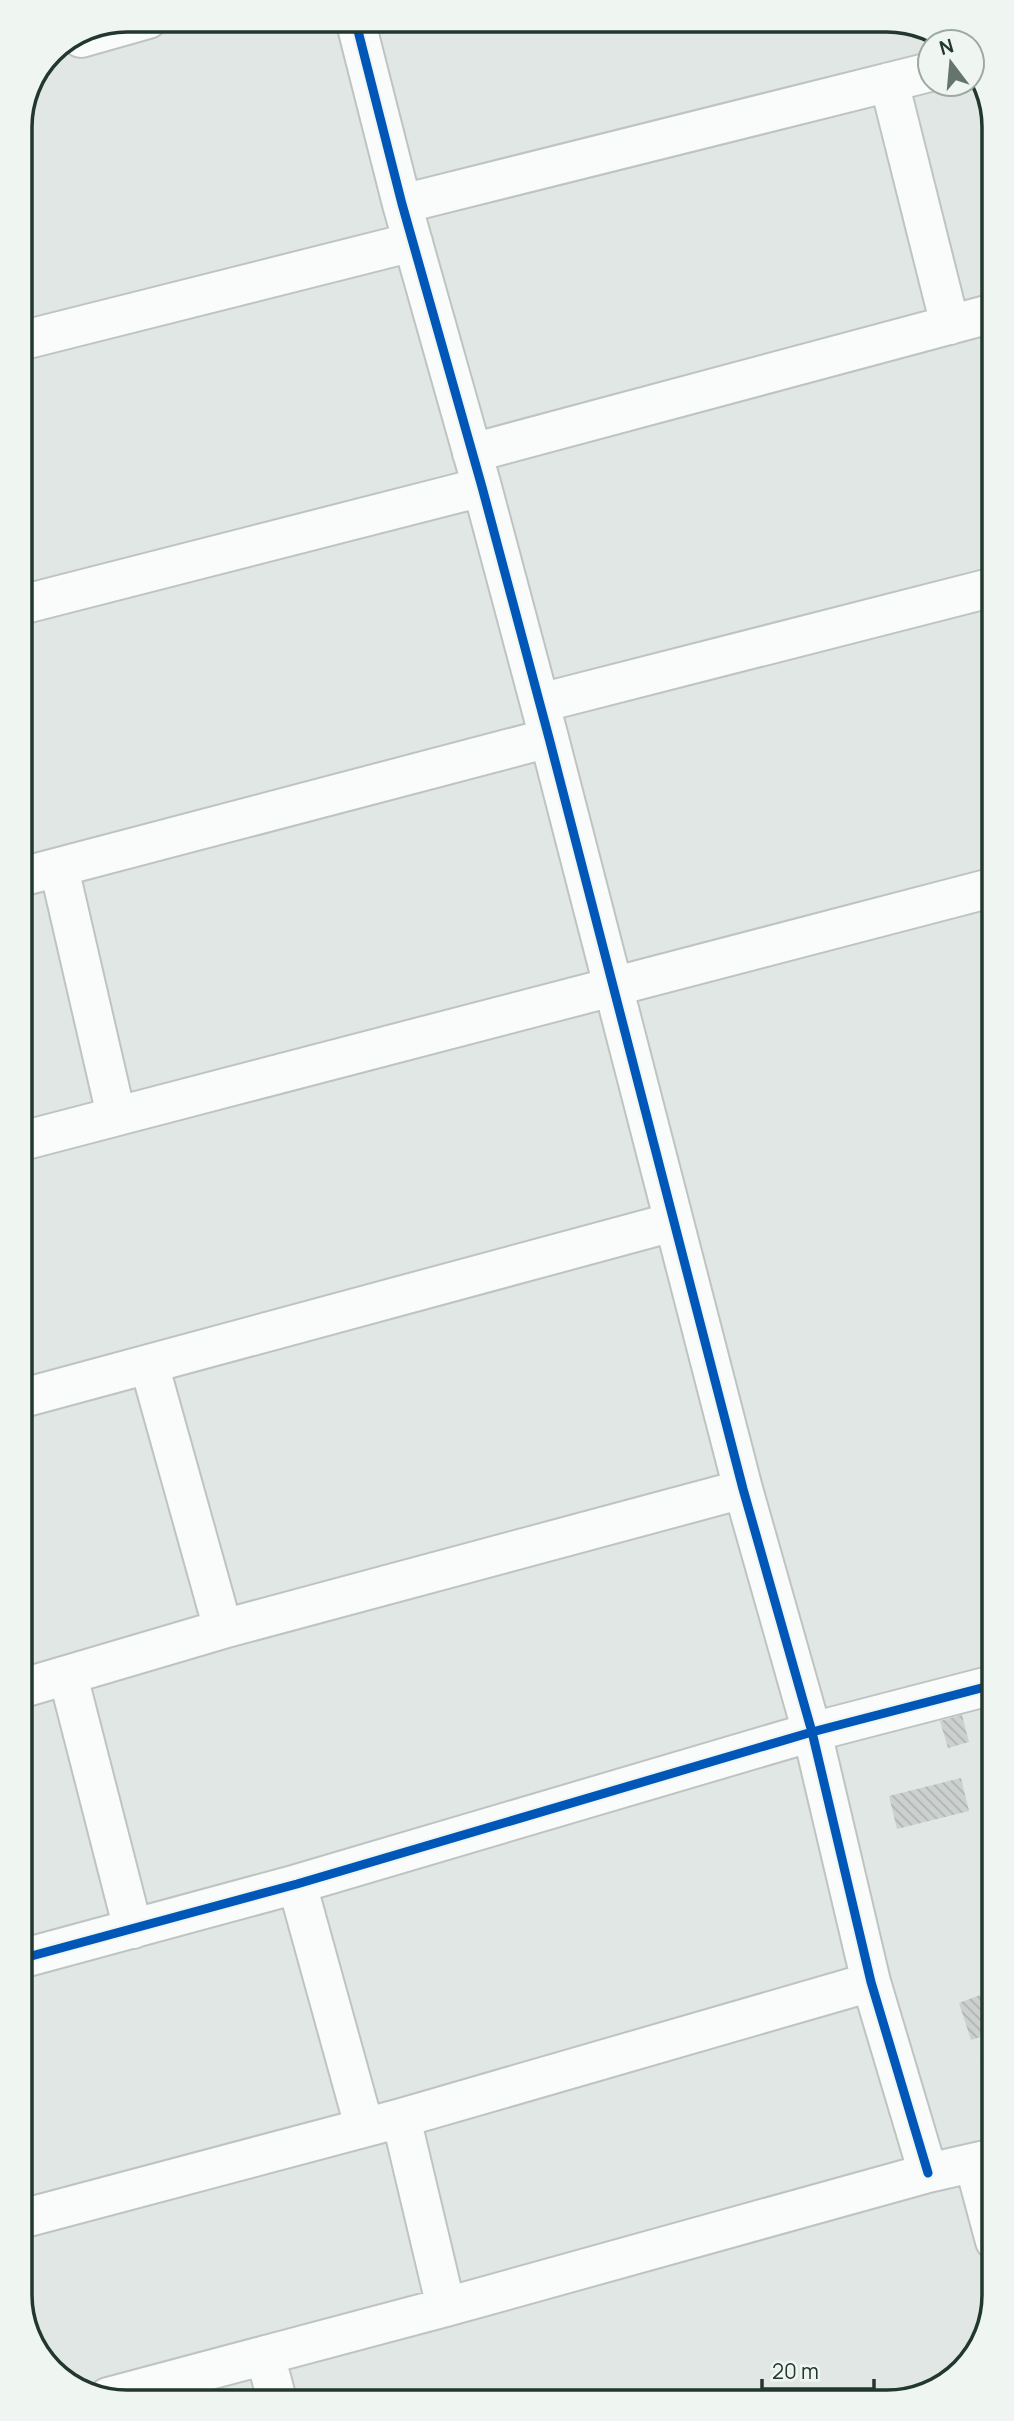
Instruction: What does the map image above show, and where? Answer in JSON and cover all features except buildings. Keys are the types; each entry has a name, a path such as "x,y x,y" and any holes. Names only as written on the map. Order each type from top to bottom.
{"street":[{"path":"358,32 402,204 545,721 743,1489 812,1732 871,1982 928,2173"},
{"path":"402,204 916,75"},
{"path":"889,82 950,325"},
{"path":"32,338 414,242"},
{"path":"32,602 982,316"},
{"path":"32,874 982,590"},
{"path":"59,868 116,1115"},
{"path":"32,1138 982,890"},
{"path":"32,1396 673,1222"},
{"path":"149,1364 223,1629"},
{"path":"32,1686 223,1629 743,1489"},
{"path":"68,1676 133,1929"},
{"path":"32,1956 297,1884 812,1732 982,1688"},
{"path":"297,1884 364,2126"},
{"path":"32,2216 401,2118 871,1982"},
{"path":"401,2118 446,2307"},
{"path":"138,2389 982,2160"},
{"path":"265,2355 274,2389"}],"cycle path":[{"path":"358,32 402,204 549,738 743,1489 812,1732 871,1982 928,2173"},
{"path":"32,1956 297,1884 812,1732 982,1688"}]}
